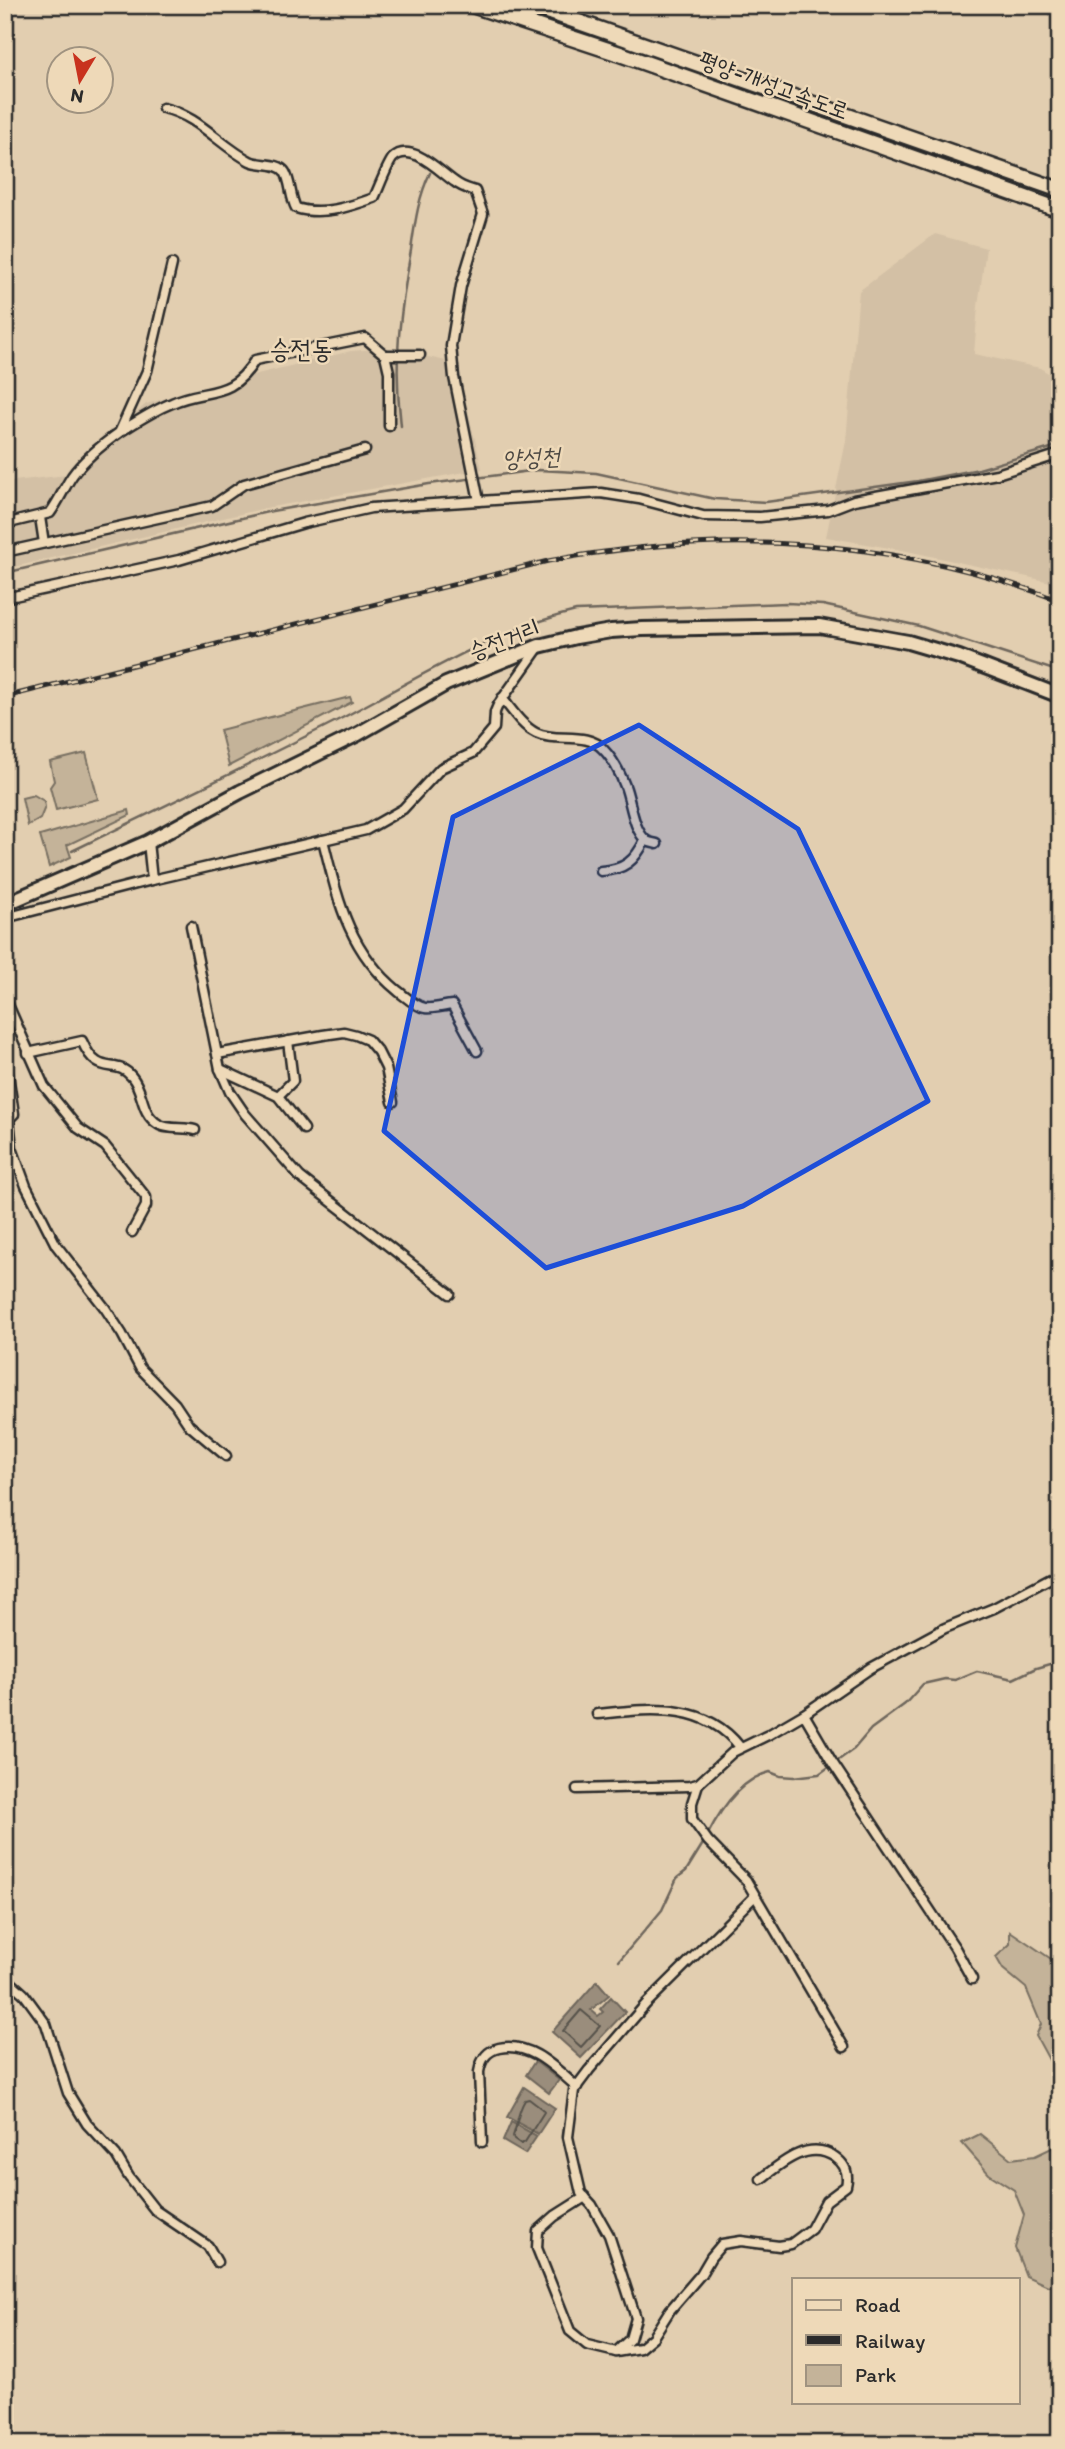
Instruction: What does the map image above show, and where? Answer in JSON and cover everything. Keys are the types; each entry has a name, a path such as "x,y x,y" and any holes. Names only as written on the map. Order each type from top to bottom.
{"highway":[{"name":"평양-개성고속도로","path":"472,5 620,54 1060,210"},
{"name":"평양-개성고속도로","path":"530,5 1060,190"}],"main road":[{"name":"승전거리","path":"5,904 148,842 240,792 358,734 446,684 539,646 611,631 819,626 908,642 959,657 1060,696"}],"street":[{"path":"163,108 182,113 199,123 257,165 279,167 285,172 291,199 296,208 311,213 354,206 374,198 393,158 402,154 420,156 459,185 475,191 483,214 461,286 451,346 454,377 479,501"},
{"path":"119,433 147,371 172,264"},
{"path":"5,524 50,513 72,476 86,459 119,433 173,402 234,385 255,360 365,338 387,355 420,355"},
{"path":"387,355 390,426"},
{"path":"5,552 212,506 244,484 365,450"},
{"path":"5,598 179,560 304,523 371,508 601,493 639,499 703,516 760,517 828,510 854,500 997,474 1060,454"},
{"path":"40,517 44,543"},
{"path":"5,918 152,880 366,830 403,809 441,768 473,753 494,728 495,712 502,698 539,646"},
{"path":"502,698 519,719 536,733 555,738 584,739 602,747 624,784 638,828 645,840 657,844"},
{"path":"323,840 338,900 356,944 385,980 414,1003 425,1008 452,1005 477,1051"},
{"path":"601,872 625,867 638,856 645,840"},
{"path":"148,842 152,880"},
{"path":"191,926 220,1069 230,1093 300,1177 450,1294"},
{"path":"5,998 41,1074 44,1086 78,1128 106,1146 146,1197 146,1206 132,1232"},
{"path":"217,1054 344,1032 368,1040 375,1048 386,1068 393,1102"},
{"path":"29,1052 82,1041 88,1056 95,1062 130,1074 143,1107 154,1122 162,1127 195,1130"},
{"path":"278,1096 293,1081 288,1041"},
{"path":"5,1055 14,1114 9,1119 12,1148 26,1186 56,1245 105,1308 140,1368 175,1404 189,1425 226,1456"},
{"path":"220,1069 278,1096 304,1129"},
{"path":"577,1789 698,1784 740,1747 768,1735 804,1714 871,1668 945,1628 994,1608 1060,1573"},
{"path":"597,1714 652,1710 692,1714 712,1721 731,1735 740,1747"},
{"path":"804,1714 955,1948 972,1979"},
{"path":"698,1784 692,1802 692,1819 705,1837 746,1880 844,2046"},
{"path":"616,2352 630,2339 636,2318 609,2235 581,2193 568,2137 577,2087 646,2004 754,1897"},
{"path":"5,1977 24,1994 46,2024 68,2093 87,2124 116,2155 128,2177 155,2210 208,2246 217,2262"},
{"path":"482,2142 479,2072 481,2062 492,2051 500,2048 523,2048 554,2067 577,2087"},
{"path":"584,2197 538,2231 537,2248 570,2331 587,2345 616,2352 640,2348 653,2337 670,2310 722,2244 741,2241 779,2246 791,2244 811,2229 821,2207 846,2186 848,2179 840,2161 831,2154 818,2150 786,2159 761,2179"}],"highlighted area":[{"path":"639,725 798,829 928,1101 743,1206 546,1268 384,1131 453,817"}],"shaded area":[{"path":"935,234 986,248 974,354 1040,368 1060,380 1060,584 907,551 826,537 846,441 859,291"},
{"path":"388,348 446,361 464,395 482,469 266,508 5,569 5,482 67,475 146,404 351,351"}],"green space":[{"path":"350,697 352,702 229,766 220,730"},
{"path":"86,753 98,799 56,810 50,787 54,781 50,762"},
{"path":"34,795 44,801 45,807 40,819 28,826 22,798"},
{"path":"129,810 130,815 67,845 71,857 49,867 40,836"},
{"path":"1010,1931 1060,1965 1060,2080 1036,2036 1041,2024 1026,1988 1003,1969 996,1957 1010,1944"},
{"path":"980,2134 1011,2159 1035,2156 1060,2144 1060,2286 1048,2286 1026,2276 1015,2248 1024,2215 1014,2190 989,2174 962,2143"}],"water":[{"path":"597,1981 609,1995 591,2010 598,2016 603,2012 600,2009 611,1997 625,2012 581,2058 552,2032"},
{"path":"535,2061 559,2080 549,2093 526,2075"},
{"path":"524,2087 555,2108 538,2134 507,2117"},
{"path":"511,2122 537,2136 525,2154 503,2141"}],"waterway":[{"path":"401,426 398,380 401,317 418,211 430,173"},
{"name":"양성천","path":"5,573 272,511 429,484 538,470 596,473 715,499 766,502 918,481 979,469 1060,443"},
{"path":"72,851 344,717 486,643 546,619 576,611 787,603 823,605 919,626 1060,672"},
{"path":"707,1836 725,1806 749,1781 770,1772 794,1777 819,1774 854,1749 871,1729 905,1704 923,1684 945,1679 955,1680 977,1671 1013,1679 1060,1661"},
{"path":"619,1961 662,1910 677,1878 686,1871 704,1842"}],"railway":[{"path":"5,697 548,561 677,545 807,545 871,552 935,563 1060,601"}],"district":[{"name":"승전동","path":"301,349"}]}
